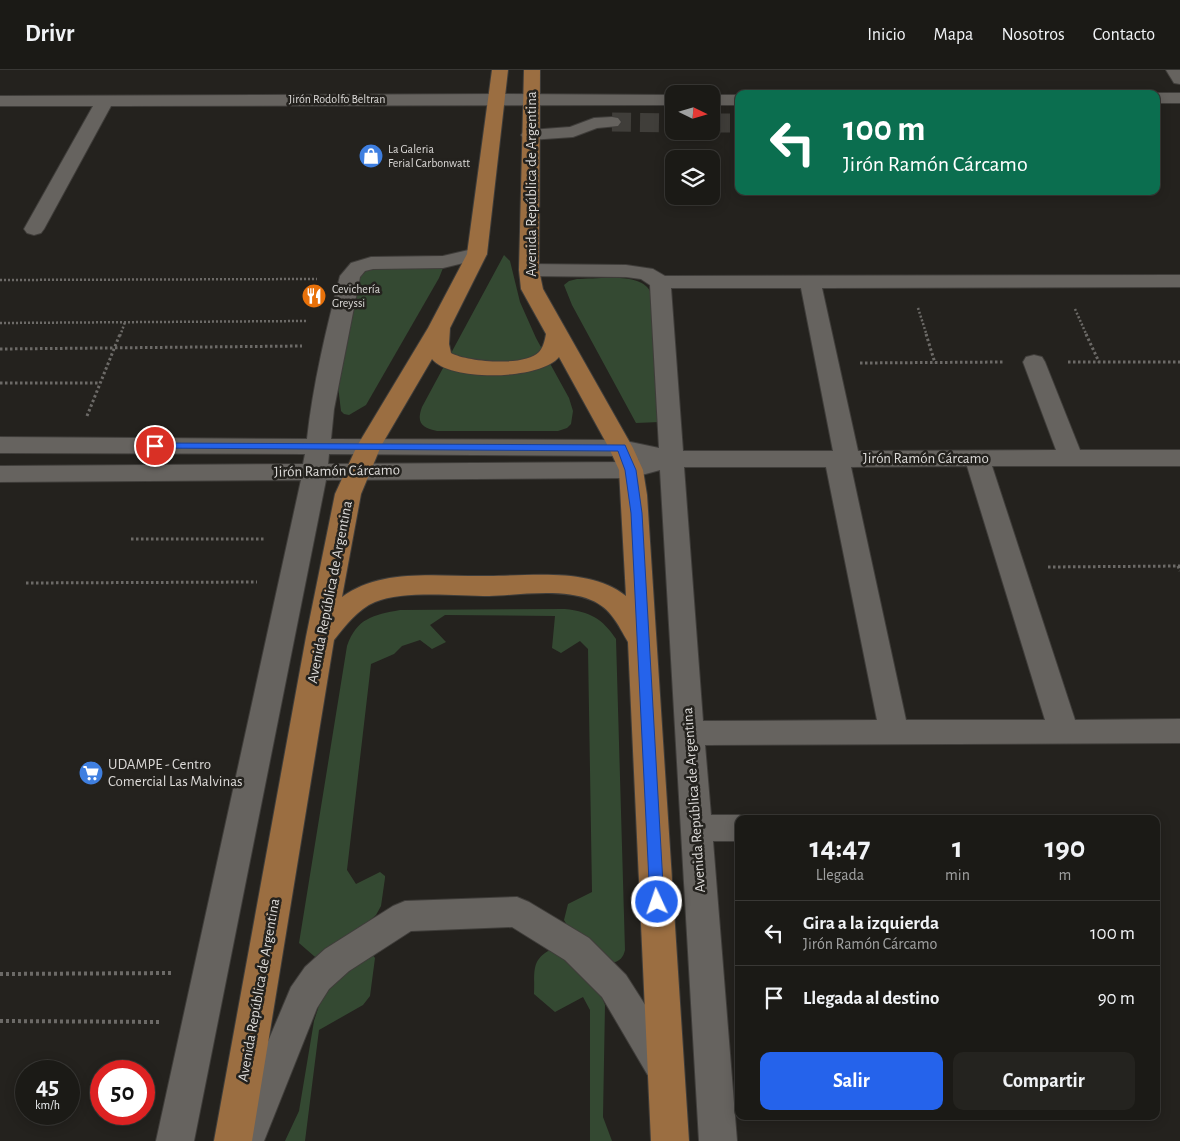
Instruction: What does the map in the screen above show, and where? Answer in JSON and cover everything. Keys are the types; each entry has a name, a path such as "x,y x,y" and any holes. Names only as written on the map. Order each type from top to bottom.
{"main road":[{"name":"Avenida República de Argentina","path":"233,1141 320,637 348,494 363,458 439,328 477,254 500,70"},
{"name":"Avenida República de Argentina","path":"532,70 530,98 529,270 532,289 626,459 636,513 670,1141"},
{"path":"439,328 437,348 443,358 455,363 471,366 518,367 532,365 545,360 552,351 558,335"},
{"path":"320,637 348,605 366,594 387,589 429,586 558,586 582,588 602,593 621,606 632,621 642,641"}],"street":[{"path":"1174,70 1180,79"},
{"name":"Jirón Rodolfo Beltran","path":"0,101 498,98 665,100"},
{"path":"1160,98 1180,98"},
{"path":"34,229 105,100"},
{"path":"530,135 573,132 603,122 579,100"},
{"path":"720,100 735,100"},
{"path":"175,1141 315,471 322,409 349,279 358,267 371,263 443,262 477,254"},
{"path":"529,270 626,271 646,273 660,282 1062,281 1177,286"},
{"name":"Avenida República de Argentina","path":"660,282 718,1141"},
{"path":"810,282 894,732"},
{"path":"1034,362 1071,458"},
{"name":"Jirón Ramón Cárcamo","path":"0,446 318,446 363,458 1180,458"},
{"name":"Jirón Ramón Cárcamo","path":"0,474 315,471 363,458"},
{"path":"976,458 1064,732"},
{"path":"689,733 1180,731"},
{"path":"696,828 735,828"},
{"path":"245,1141 299,1007 317,978 337,960 405,916 517,912 577,949 614,986 667,1072"}],"path":[{"path":"0,280 349,279"},
{"path":"1062,281 1099,362"},
{"path":"910,282 935,363"},
{"path":"0,323 339,320"},
{"path":"75,446 125,322"},
{"path":"0,348 334,346"},
{"path":"0,383 100,383"},
{"path":"131,539 300,539"},
{"path":"1012,567 1179,566 1180,571"},
{"path":"26,583 292,582"},
{"path":"0,974 210,972"},
{"path":"0,1021 200,1022"}],"green space":[{"path":"504,255 510,261 520,302 536,338 569,398 573,411 571,424 567,428 558,431 437,431 427,428 420,421 422,407"},
{"path":"438,266 443,268 439,278 366,405 349,415 344,414 341,411 337,378 354,286 363,269"},
{"path":"577,279 628,279 645,285 650,291 660,422 636,423 572,305 564,285 569,281"},
{"path":"565,609 595,617 606,626 616,639 625,950 622,957 612,963 568,927 564,920 568,904 592,892 588,649 580,641 561,653 552,648 555,616 445,615 430,625 446,642 432,649 420,640 402,646 394,654 371,664 347,870 356,884 380,872 385,876 381,906 376,915 322,963 299,943 347,646 356,629 367,619 400,610"},
{"path":"554,948 598,987 605,1005 603,1117 612,1141 590,1141 590,1010 583,997 555,1012 534,994 534,972 537,961 546,952"},
{"path":"371,953 375,958 370,996 363,1005 319,1030 305,1141 285,1141 299,1111 314,1021 326,984"}],"tunnel":[{"path":"612,122 665,123"},
{"path":"720,123 735,123"}],"place":[{"name":"La Galeria Ferial Carbonwatt","path":"371,156"},
{"name":"Cevichería Greyssi","path":"314,296"},
{"name":"UDAMPE - Centro Comercial Las Malvinas","path":"91,773"}],"route":[{"path":"155,446 622,448 630,470 636,513 657,902"}]}
